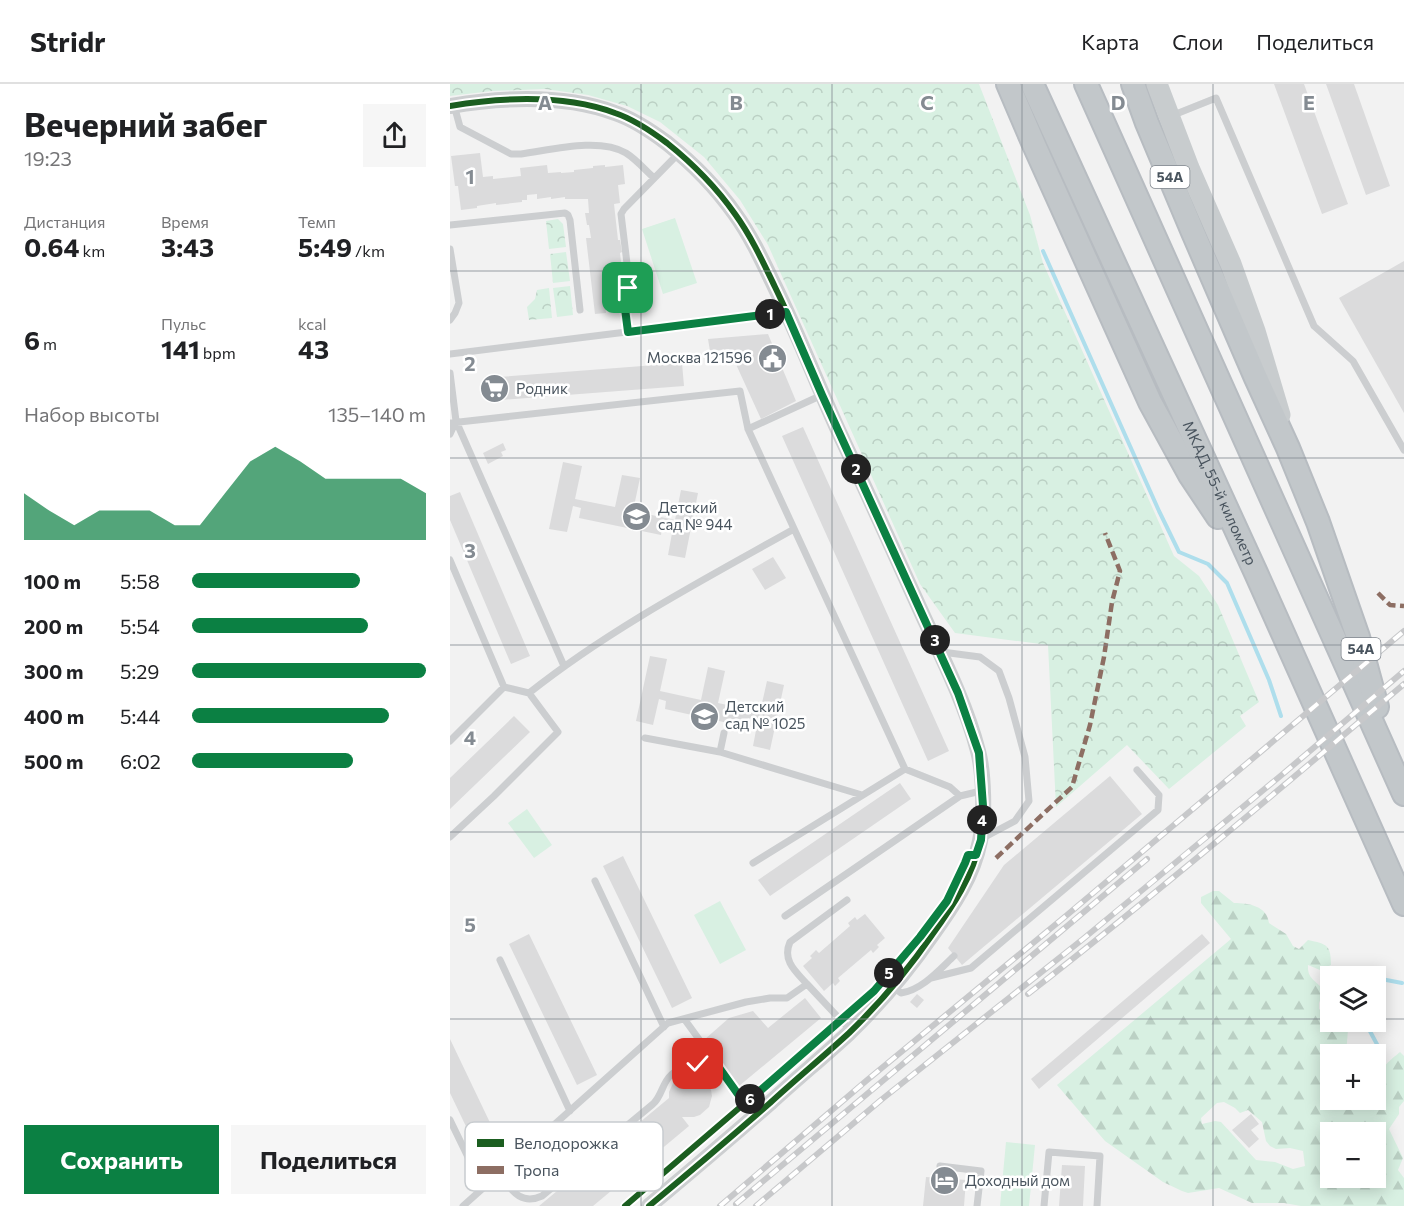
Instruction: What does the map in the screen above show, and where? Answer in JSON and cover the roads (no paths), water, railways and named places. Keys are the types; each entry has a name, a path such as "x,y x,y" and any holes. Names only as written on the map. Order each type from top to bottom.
{"highway":[{"path":"1008,84 1150,402 1190,475 1256,573"},
{"name":"МКАД, 55-й километр","path":"1032,84 1256,573 1404,904"},
{"path":"1086,84 1400,786"},
{"name":"54А","path":"1131,84 1318,522 1358,636 1400,786"}],"main road":[{"path":"996,84 1035,147"},
{"path":"1157,84 1189,168 1231,264 1276,398 1288,448"}],"street":[{"path":"452,106 478,101 525,99 559,101 595,107 618,114 665,142 714,187 735,214 756,248 786,312 940,651 958,693 979,753 983,806 981,840 973,867 954,905 893,987 851,1031 755,1117 649,1206"}],"lane":[{"path":"1169,117 1216,98 1314,326 1353,362 1404,450"},
{"path":"452,106 460,128 511,154 594,145 607,146 632,157 654,178"},
{"path":"628,332 624,301 629,280 621,216 624,208 679,153"},
{"path":"450,225 565,213 570,220 580,310"},
{"path":"450,249 459,303 450,320"},
{"path":"450,354 786,312"},
{"path":"450,373 453,422 450,434"},
{"path":"453,422 740,391 748,429 905,769 950,786 960,796"},
{"path":"748,429 822,395"},
{"path":"453,422 564,666"},
{"path":"529,693 564,666 646,612 794,529"},
{"path":"450,560 504,687"},
{"path":"940,651 980,657 999,671 1025,757 1029,801 1015,820 981,840"},
{"path":"450,837 558,732 529,693 504,687"},
{"path":"450,741 504,687"},
{"path":"720,752 724,733"},
{"path":"645,738 720,752 861,795"},
{"path":"753,863 905,769"},
{"path":"931,978 971,968 1158,810 1159,795 1137,770"},
{"path":"785,916 960,796 982,791"},
{"path":"595,882 664,1027"},
{"path":"847,900 790,942 787,948 787,958 790,966 851,1031"},
{"path":"893,987 901,993 909,992 931,978 954,956"},
{"path":"500,960 570,1111"},
{"path":"558,1122 668,1023 746,1002 787,998 807,984"},
{"path":"685,1020 755,1117"},
{"path":"631,1122 653,1104 672,1074 683,1067 698,1064 710,1055"},
{"path":"450,1120 465,1151"},
{"path":"1044,1206 1049,1152 1101,1156 1097,1206"},
{"path":"940,1166 981,1171 977,1206"},
{"path":"463,1206 480,1191"},
{"path":"513,1191 516,1195 529,1200 542,1196 548,1191"}],"waterway":[{"path":"1043,251 1179,552 1208,564 1227,583 1269,680 1281,716"},
{"path":"1386,980 1402,983"},
{"path":"1370,1032 1377,1044"}],"railway":[{"path":"720,1206 1404,631"},
{"path":"756,1206 881,1100 1083,939 1404,671"},
{"path":"1028,994 1171,880 1404,684"},
{"path":"736,1204 1147,859"}],"place":[{"name":"Москва 121596","path":"773,358"},
{"name":"Родник","path":"495,389"},
{"name":"Детский сад № 944","path":"637,517"},
{"name":"Детский сад № 1025","path":"704,716"},
{"name":"Доходный дом","path":"944,1181"}]}
